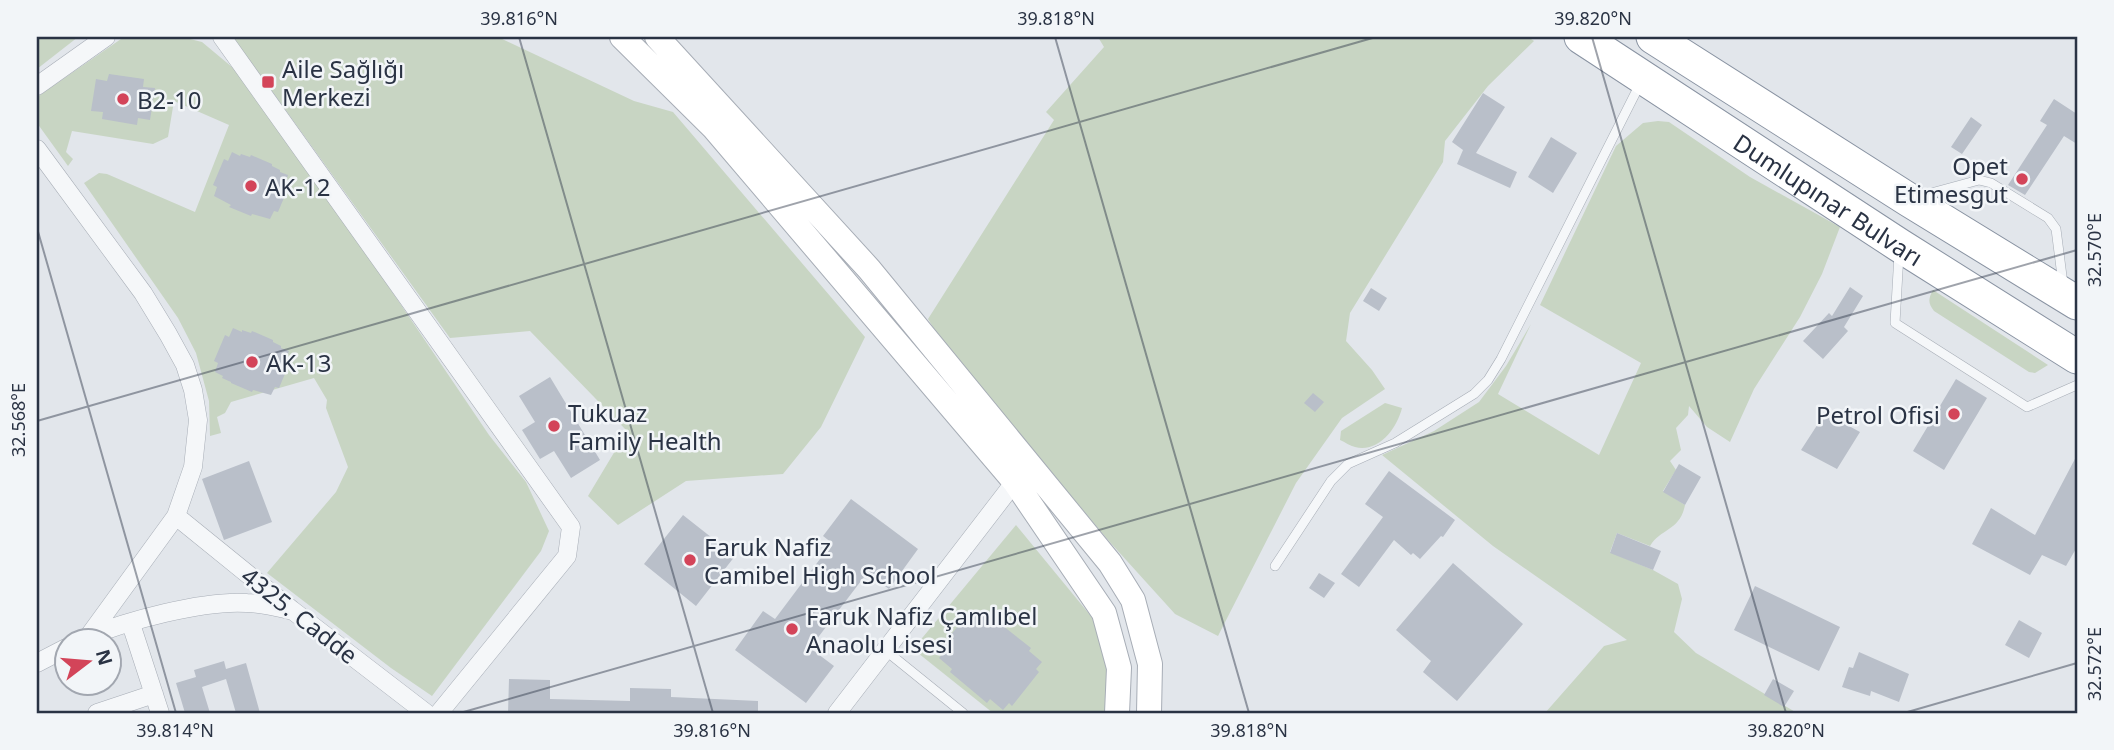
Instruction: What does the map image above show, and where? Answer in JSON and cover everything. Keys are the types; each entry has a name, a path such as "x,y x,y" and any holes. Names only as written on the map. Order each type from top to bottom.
{"highway":[{"name":"Dumlupınar Bulvarı","path":"1581,37 1899,245 2077,357"},
{"name":"Dumlupınar Bulvarı","path":"1653,37 1909,200 2070,298"}],"street":[{"path":"37,86 106,37"},
{"path":"222,37 571,527 567,556 439,713"},
{"path":"622,37 714,128 1022,473 1110,563 1133,600 1150,664 1149,713"},
{"path":"657,37 869,269 1022,473 1104,613 1119,668 1118,713"},
{"path":"37,149 144,293 185,365 198,419 193,467 176,516 91,628"},
{"path":"837,713 1022,473"},
{"name":"4325. Cadde","path":"176,516 426,713"},
{"path":"118,628 172,612 212,604 247,603 292,610"},
{"path":"131,624 160,713"},
{"path":"97,713 154,694"}],"lane":[{"path":"1275,566 1331,481 1348,464 1395,443 1474,394 1488,380 1502,359 1643,77"},
{"path":"1909,200 1979,180 1991,183 2048,218 2056,229 2070,298"},
{"path":"1899,245 1895,323 2026,407 2077,385"},
{"path":"885,650 963,713"}],"green space":[{"path":"37,37 78,37 37,69"},
{"path":"182,37 202,42 238,72 372,262 489,435 526,482 549,531 541,551 432,696 267,573 336,492 348,467 326,408 327,400 314,378 231,402 225,413 217,417 221,433 210,436 209,401 196,353 178,318 84,183 99,173 107,174 195,212 229,125 174,101 168,137 153,144 72,131 66,152 73,159 68,166 37,123 37,97 121,39"},
{"path":"233,37 498,37 634,101 673,112 865,337 821,427 783,474 686,481 618,525 588,496 627,431 530,331 450,338"},
{"path":"1098,37 1528,37 1534,41 1488,86 1445,141 1443,162 1350,313 1346,341 1385,389 1342,418 1296,483 1218,636 1175,614 1108,540 942,342 928,319 1054,120 1046,112 1104,47"},
{"path":"1669,122 1750,177 1840,227 1822,274 1800,317 1754,389 1730,442 1707,427 1689,406 1688,415 1676,428 1681,450 1670,461 1676,470 1663,491 1685,505 1679,520 1650,546 1617,533 1610,552 1678,584 1682,599 1674,632 1696,653 1797,713 1545,713 1604,646 1627,640 1493,546 1382,455 1434,431 1479,402 1506,366 1531,324 1498,394 1599,455 1641,363 1540,305 1616,146 1643,123"},
{"path":"1933,290 2048,365 2035,373 2029,372 1934,311 1929,301"},
{"path":"1385,403 1402,408 1391,431 1379,443 1364,448 1340,440 1341,431"},
{"path":"1016,525 1095,621 1108,667 1109,713 993,713 913,649"}],"building":[{"name":"B2-10","path":"109,74 144,79 143,87 155,88 150,120 138,118 137,125 102,119 103,112 91,111 96,79 107,81"},
{"path":"1483,93 1505,107 1476,153 1517,172 1510,188 1457,164 1463,150 1452,142"},
{"path":"2054,99 2077,114 2077,144 2064,136 2025,195 2008,185 2047,125 2040,121"},
{"path":"1971,117 1982,125 1962,154 1951,147"},
{"path":"1551,137 1577,153 1553,193 1528,177"},
{"name":"AK-12","path":"232,152 240,156 251,155 288,175 285,184 289,186 278,212 274,211 270,219 252,214 251,216 229,207 231,205 214,196 217,187 213,185 224,159 228,161"},
{"path":"1850,287 1863,296 1844,327 1848,331 1823,359 1803,341 1829,313 1832,316"},
{"path":"1371,288 1387,298 1379,311 1363,301"},
{"name":"AK-13","path":"233,328 242,332 252,331 289,351 286,360 290,362 279,388 275,387 271,395 253,390 252,392 215,372 218,363 214,361 225,335 229,337"},
{"name":"Tukuaz Family Health","path":"550,377 600,460 571,478 554,451 540,459 522,430 535,422 519,396"},
{"path":"1956,379 1987,398 1944,470 1913,451"},
{"path":"1313,393 1324,402 1315,412 1304,403"},
{"path":"1825,413 1860,432 1837,469 1801,450"},
{"path":"2077,455 2077,547 2066,566 2042,555 2030,575 1972,544 1991,508 2035,535"},
{"path":"249,461 272,522 224,540 202,479"},
{"path":"1679,464 1701,477 1685,505 1663,492"},
{"path":"1389,471 1455,520 1443,537 1441,536 1420,559 1394,540 1359,587 1341,574 1383,517 1365,504"},
{"path":"851,499 918,549 889,589 867,573 810,648 834,666 806,703 735,650 763,611 775,619 832,543 823,536"},
{"name":"Faruk Nafiz Camibel High School","path":"683,515 735,556 696,606 644,564"},
{"path":"1617,533 1661,551 1653,570 1610,553"},
{"path":"1453,563 1523,624 1457,701 1423,672 1431,661 1396,630"},
{"path":"1319,573 1335,583 1324,598 1309,588"},
{"path":"1755,586 1840,627 1819,671 1734,630"},
{"path":"978,610 991,621 993,618 1031,648 1029,651 1042,662 1036,669 1039,672 1012,706 1009,703 1003,710 990,699 987,703 950,672 952,669 939,658 945,651 940,648 968,614 972,618"},
{"path":"2019,620 2042,633 2029,658 2005,645"},
{"path":"1859,652 1909,674 1899,702 1871,691 1870,696 1842,687 1849,667 1853,668"},
{"path":"224,661 226,669 246,663 260,713 236,713 226,679 202,687 210,713 185,713 176,683 196,677 194,670"},
{"path":"509,679 550,680 550,699 630,701 630,688 671,689 671,697 758,701 758,713 508,713"},
{"path":"1773,679 1794,691 1784,707 1764,695"}],"place":[{"name":"Aile Sağlığı Merkezi","path":"268,82"},
{"name":"B2-10","path":"123,99"},
{"name":"Opet Etimesgut","path":"2022,179"},
{"name":"AK-12","path":"251,186"},
{"name":"AK-13","path":"252,362"},
{"name":"Petrol Ofisi","path":"1954,414"},
{"name":"Tukuaz Family Health","path":"554,426"},
{"name":"Faruk Nafiz Camibel High School","path":"690,560"},
{"name":"Faruk Nafiz Çamlıbel Anaolu Lisesi","path":"792,629"}]}
